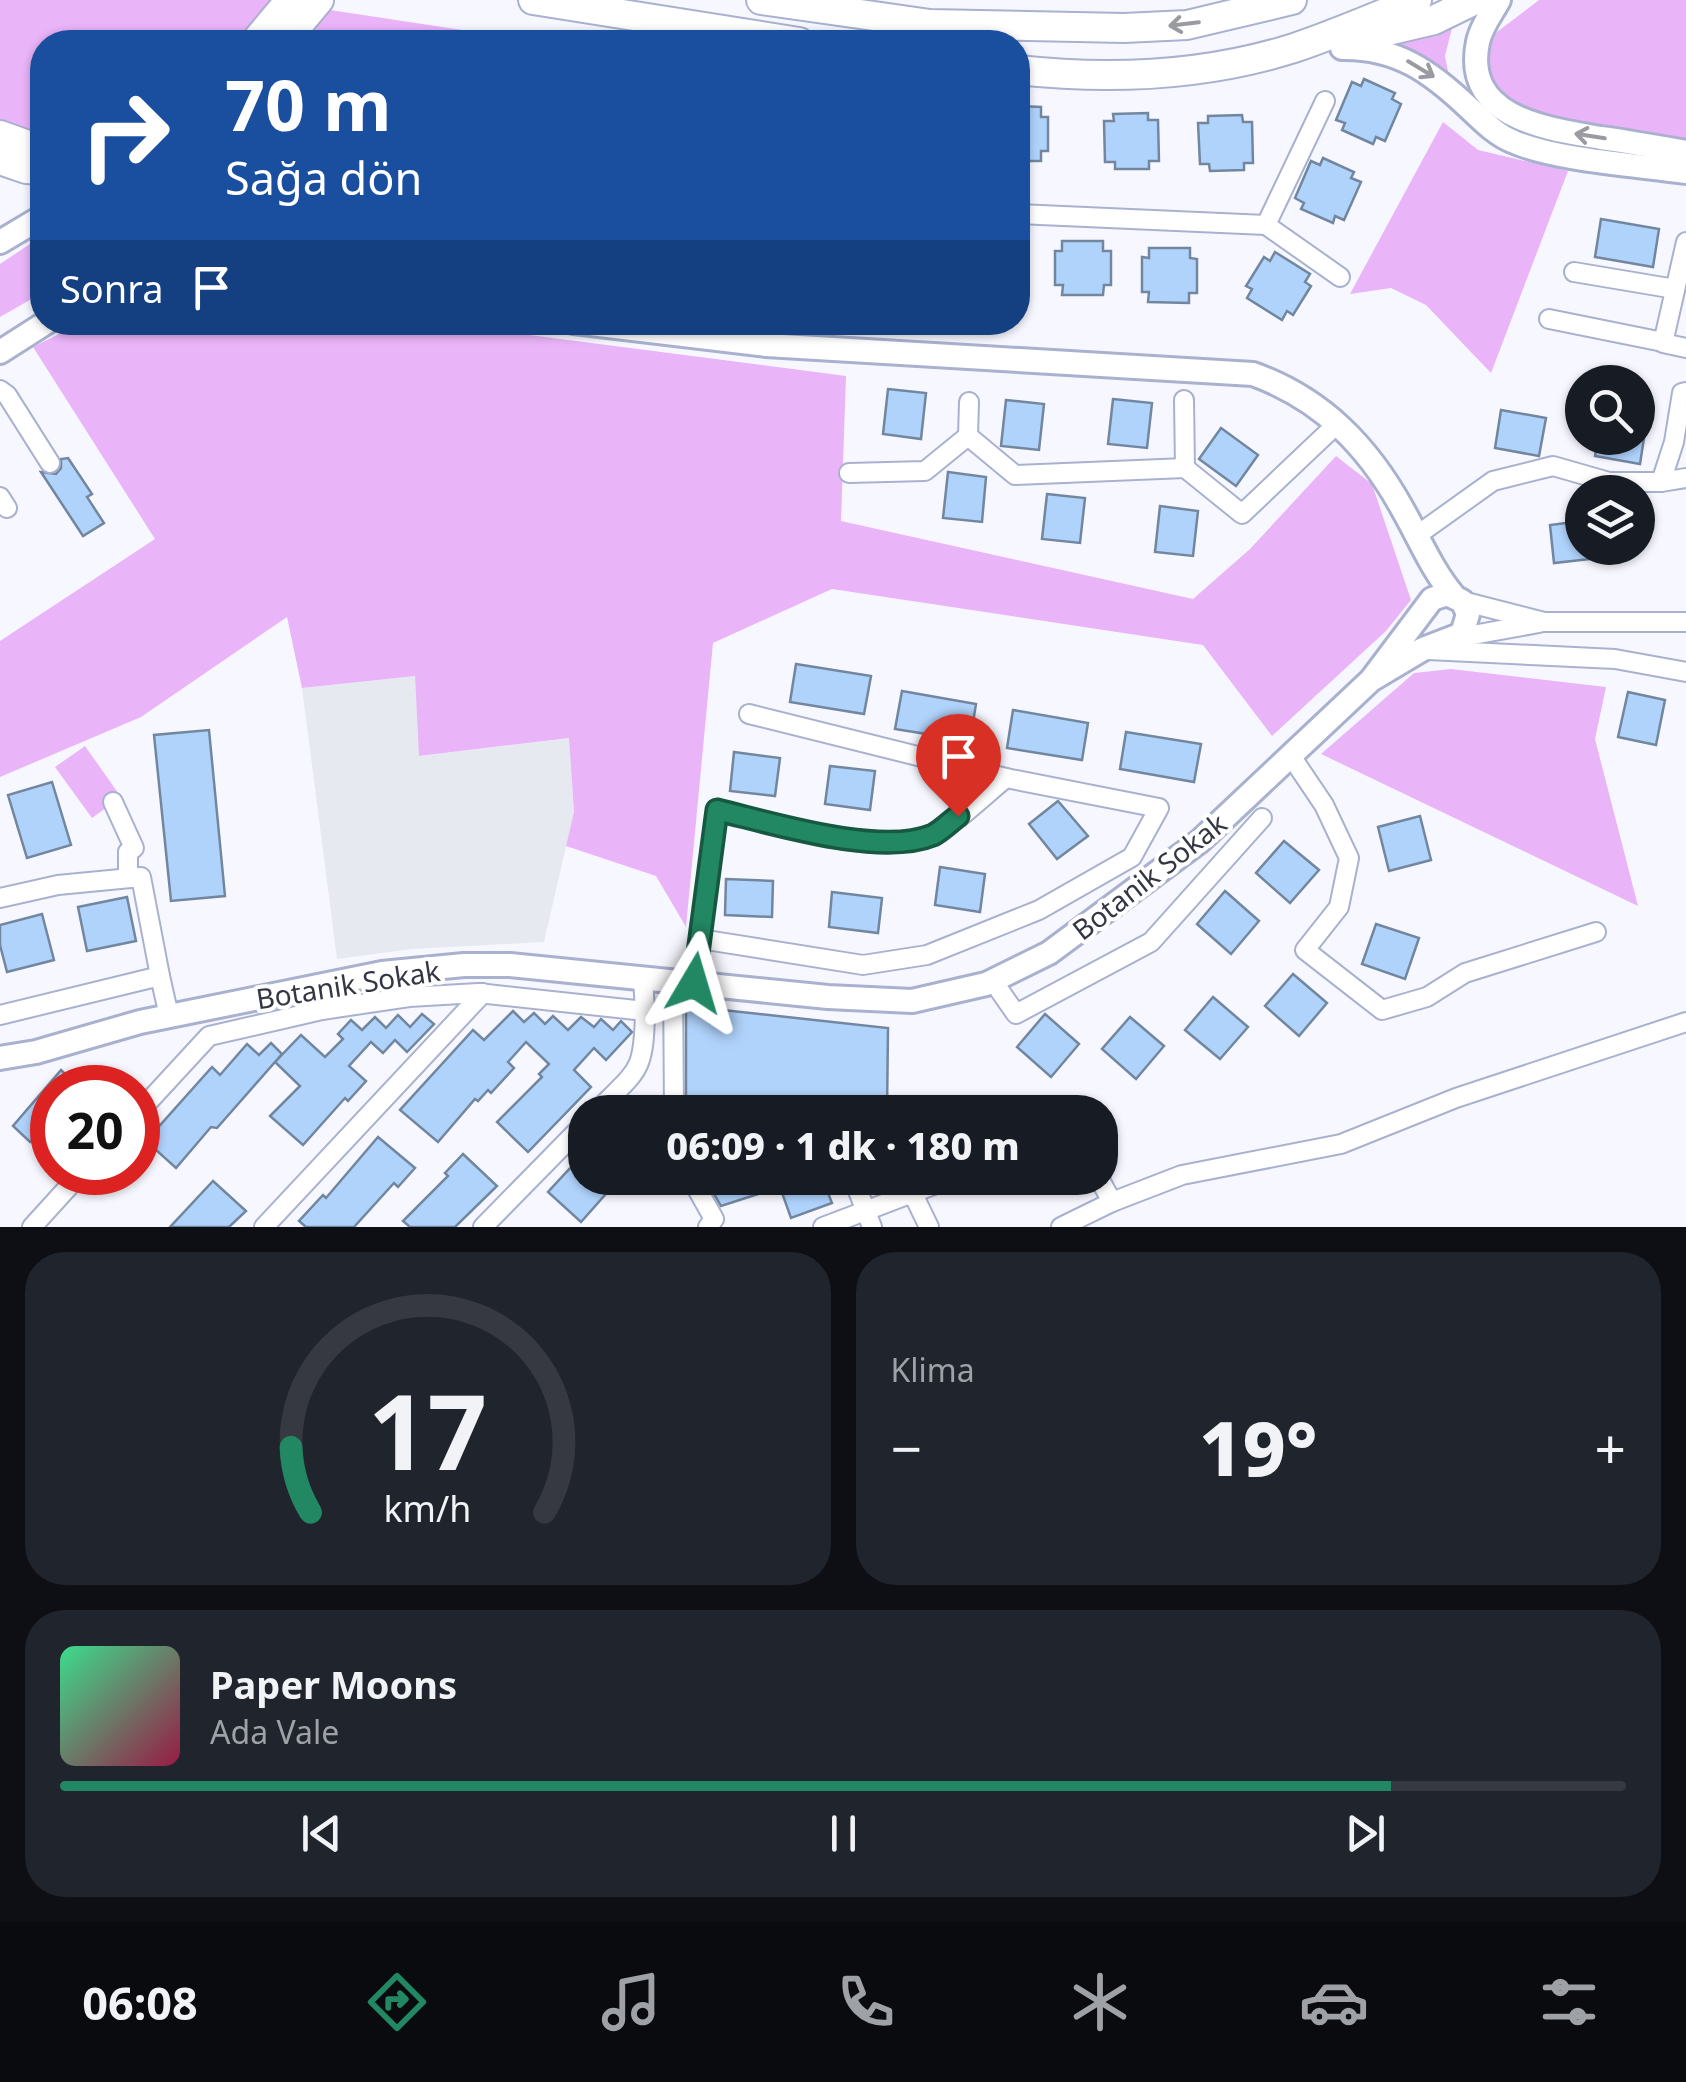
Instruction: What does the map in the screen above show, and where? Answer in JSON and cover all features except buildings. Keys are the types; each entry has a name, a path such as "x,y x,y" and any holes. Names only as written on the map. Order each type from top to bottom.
{"highway":[{"path":"265,30 290,0"},
{"path":"294,30 319,0"},
{"path":"533,0 723,30"},
{"path":"761,0 930,24 1124,28 1186,25 1285,1"},
{"path":"875,0 930,24"},
{"path":"1294,48 1417,0"},
{"path":"1030,71 1075,76 1178,71 1395,32 1434,20 1475,0"},
{"path":"0,135 30,170"}],"main road":[{"path":"1499,0 1478,42 1478,56 1480,78 1500,108 1528,124 1686,152"},
{"path":"1294,48 1368,48 1400,56 1442,82 1513,142 1546,151 1686,172"},
{"path":"0,242 30,224"},
{"path":"0,352 30,333"},
{"path":"728,335 766,345 1253,374 1305,396 1338,423 1383,478 1436,574 1458,598 1468,621 1453,640 1423,649 1371,680"},
{"path":"1416,536 1426,577 1424,627 1434,638 1453,640"},
{"path":"1371,680 1424,608 1439,595 1458,598"},
{"name":"Botanik Sokak","path":"0,1058 170,1016 382,973 464,965 912,1001 993,981 1048,953 1200,841 1371,680"}],"street":[{"path":"1266,225 1325,101"},
{"path":"1030,215 1266,225 1340,277"},
{"path":"1664,342 1685,253"},
{"path":"1574,272 1675,289"},
{"path":"1549,319 1686,348"},
{"path":"0,390 7,395 50,464"},
{"path":"1661,482 1674,442 1682,393 1686,392"},
{"path":"1184,400 1185,468"},
{"path":"968,402 968,436"},
{"path":"968,436 1014,474 1185,468 1242,514 1338,423"},
{"path":"849,473 924,472 968,436"},
{"path":"1416,536 1492,481 1553,466 1609,482 1686,478"},
{"path":"1458,598 1544,622"},
{"path":"1453,640 1544,622 1686,622"},
{"path":"1423,649 1616,658 1686,672"},
{"path":"700,939 863,964 928,955 1040,910 1132,858 1159,808 1006,778 749,714"},
{"path":"1291,756 1324,805 1349,858 1339,907 1305,950 1382,1010 1428,996 1465,973 1596,932"},
{"path":"675,1095 684,982 700,939 717,810 884,844 933,835 1006,778"},
{"path":"113,802 134,848 128,852 128,878"},
{"path":"993,981 1016,1014 1151,942 1262,818"},
{"path":"0,898 58,885 141,876 170,1016"},
{"path":"0,1014 160,976"},
{"path":"613,1095 640,1068 644,1055 644,978"},
{"path":"160,1089 209,1036 322,1010 409,996 483,993 645,1011"},
{"path":"264,1227 483,993"},
{"path":"1060,1227 1182,1174 1341,1144 1456,1098 1686,1022"},
{"path":"483,1227 568,1140"},
{"path":"32,1227 61,1195"},
{"path":"699,1195 715,1224"},
{"path":"860,1195 869,1220"},
{"path":"823,1227 869,1220 911,1195"},
{"path":"913,1195 929,1227"},
{"path":"1108,1195 1112,1202"}],"shaded area":[{"path":"0,0 273,0 249,30 30,30 30,137 0,126"},
{"path":"1539,0 1686,0 1686,139 1530,113 1505,103 1494,88 1485,62 1493,35"},
{"path":"317,8 463,30 296,30"},
{"path":"1453,24 1445,56 1450,81 1420,56 1395,43"},
{"path":"1443,122 1478,150 1568,171 1491,373 1426,305 1391,288 1350,294"},
{"path":"30,244 30,300 0,317 0,264"},
{"path":"57,335 530,335 846,376 841,521 1193,599 1250,549 1336,456 1372,484 1411,600 1386,631 1272,736 1203,645 832,589 713,643 686,927 656,876 566,846 574,812 569,738 419,756 415,676 302,688 287,617 141,717 0,777 0,641 155,539 33,347"},
{"path":"1451,669 1606,687 1595,739 1638,906 1321,754 1414,673"},
{"path":"415,676 420,756 569,738 574,812 544,942 412,949 337,959 302,688"},
{"path":"85,746 121,797 92,818 55,767"}],"route":[{"path":"694,983 717,810 884,844 933,835 958,816"}]}
